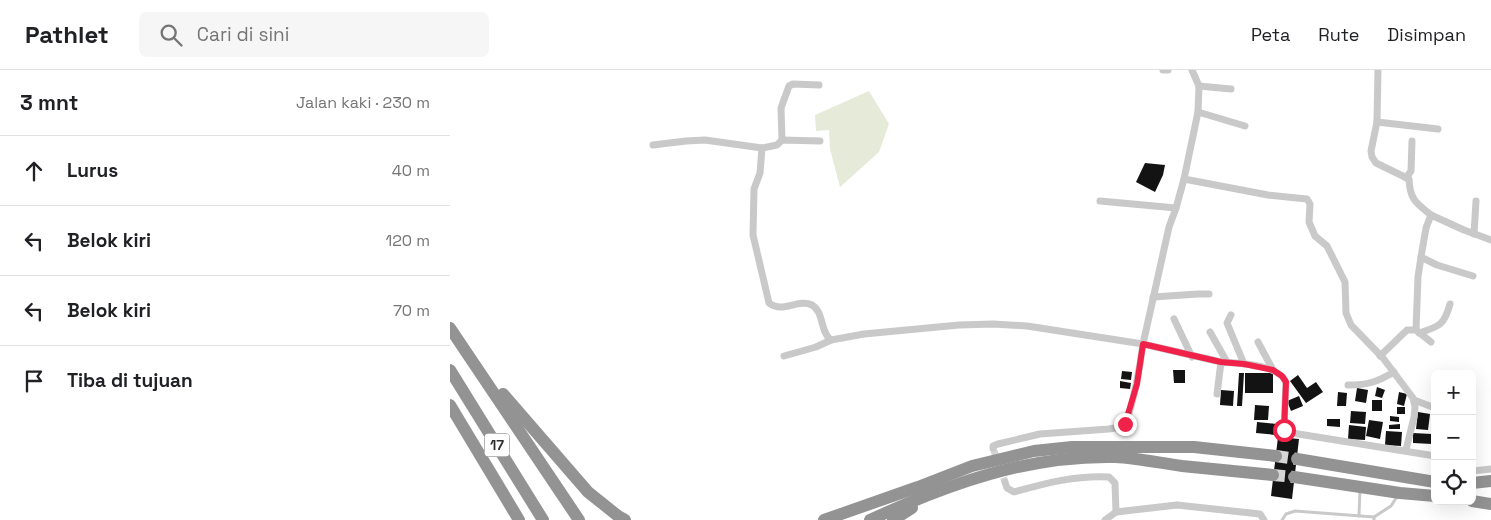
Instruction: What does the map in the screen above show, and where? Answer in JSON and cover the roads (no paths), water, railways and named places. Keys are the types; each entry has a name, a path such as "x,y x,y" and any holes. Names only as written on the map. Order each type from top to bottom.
{"highway":[{"path":"450,328 580,520"},
{"path":"469,355 588,492 625,520"},
{"name":"17","path":"450,370 543,520"},
{"name":"17","path":"450,405 519,520"},
{"path":"824,520 972,466 1034,451 1072,447 1194,447 1276,456"},
{"path":"870,520 939,490 1030,464 1070,458 1116,457 1273,475"},
{"path":"1296,459 1431,481"},
{"path":"1294,477 1400,493 1431,496"},
{"path":"1476,483 1491,481"},
{"path":"848,520 918,487"},
{"path":"1476,487 1491,489"},
{"path":"893,520 939,490"},
{"path":"1476,499 1491,499"},
{"path":"1476,500 1491,504"}],"street":[{"path":"1163,70 1168,70"},
{"path":"992,448 998,444 1040,434 1119,428 1125,424 1137,384 1153,297 1169,227 1184,178 1198,112 1199,86 1192,70"},
{"path":"1378,70 1377,122 1371,143 1370,151 1372,157 1376,163 1409,180 1410,195 1431,214 1491,240"},
{"path":"782,140 781,108 789,86 793,84 819,85"},
{"path":"1199,86 1231,89"},
{"path":"1198,112 1245,126"},
{"path":"1377,122 1438,129"},
{"path":"653,145 706,140 762,148 777,145 782,140 820,141"},
{"path":"1406,178 1411,171 1412,141"},
{"path":"762,148 760,173 754,189 753,234 770,303 779,308 805,303 813,305 818,310 826,336 831,340"},
{"path":"1184,178 1268,195 1307,199 1310,204 1309,222 1315,236 1327,246 1344,282 1346,313 1350,325 1394,372 1414,400 1414,417 1406,450"},
{"path":"1100,201 1176,208"},
{"path":"1474,234 1476,201"},
{"path":"1417,332 1420,257 1431,214"},
{"path":"1420,257 1437,265 1473,276"},
{"path":"1153,297 1209,294"},
{"path":"1417,332 1438,327 1443,323 1450,304"},
{"path":"1232,315 1227,322 1244,364"},
{"path":"1174,319 1192,356"},
{"path":"784,356 816,348 831,340 864,334 959,325 1027,326 1143,344 1192,356 1273,370 1282,376 1286,382 1284,429 1286,432 1431,455"},
{"path":"1380,356 1407,330 1417,332 1431,342"},
{"path":"1210,332 1224,362 1217,394"},
{"path":"1258,342 1273,370"},
{"path":"1348,385 1377,382 1394,372"},
{"path":"1414,400 1431,406"},
{"path":"1476,470 1491,469"},
{"path":"1005,482 1007,488 1014,492 1049,482 1090,476 1109,477 1115,484 1116,512"},
{"path":"1105,520 1116,512 1176,505 1260,514 1264,520"}],"lane":[{"path":"1360,487 1360,516"},
{"path":"1282,520 1286,514 1296,511 1374,518 1391,506 1400,493"}],"tunnel":[{"path":"993,448 1005,482"},
{"path":"1276,456 1297,459"},
{"path":"1273,475 1294,477"}]}
